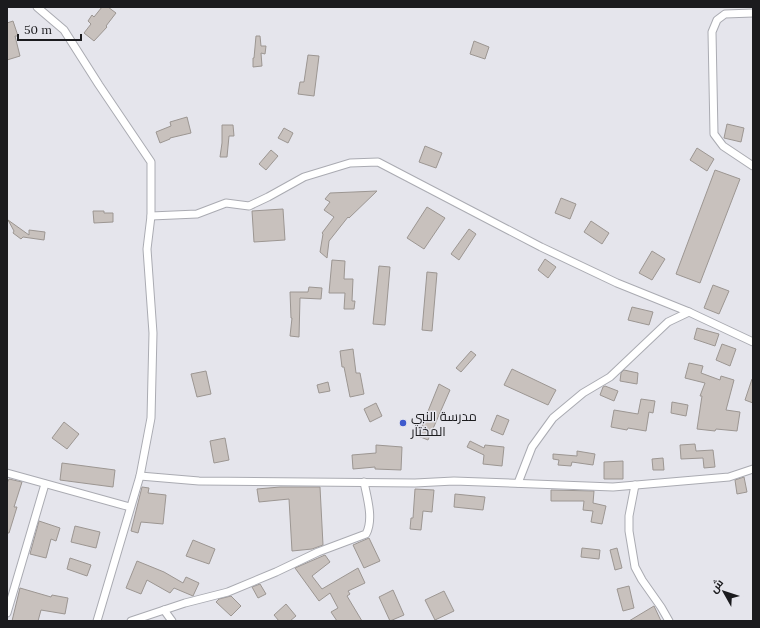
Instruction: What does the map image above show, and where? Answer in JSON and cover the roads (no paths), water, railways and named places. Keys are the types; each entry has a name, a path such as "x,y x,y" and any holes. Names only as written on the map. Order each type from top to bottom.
{"street":[{"path":"38,7 64,30 98,85 151,162 151,216 146,249 153,333 151,418 140,476 97,621"},
{"path":"753,13 725,14 717,20 712,32 714,134 723,146 753,166"},
{"path":"151,216 197,214 226,202 249,206 304,177 350,163 378,162 548,250 617,283 689,312 753,342"},
{"path":"518,483 532,447 553,418 583,393 610,377 668,322 689,312"},
{"path":"140,476 199,482 415,483 454,481 613,487 729,477 753,469"},
{"path":"7,473 130,507"},
{"path":"131,621 228,592 276,572 318,552 366,534 369,527 369,508 364,482"},
{"path":"7,613 45,484"},
{"path":"635,485 629,516 629,531 635,567 669,621"},
{"path":"164,610 172,621"}],"place":[{"name":"مدرسة النبي المختار","path":"403,423"}]}
